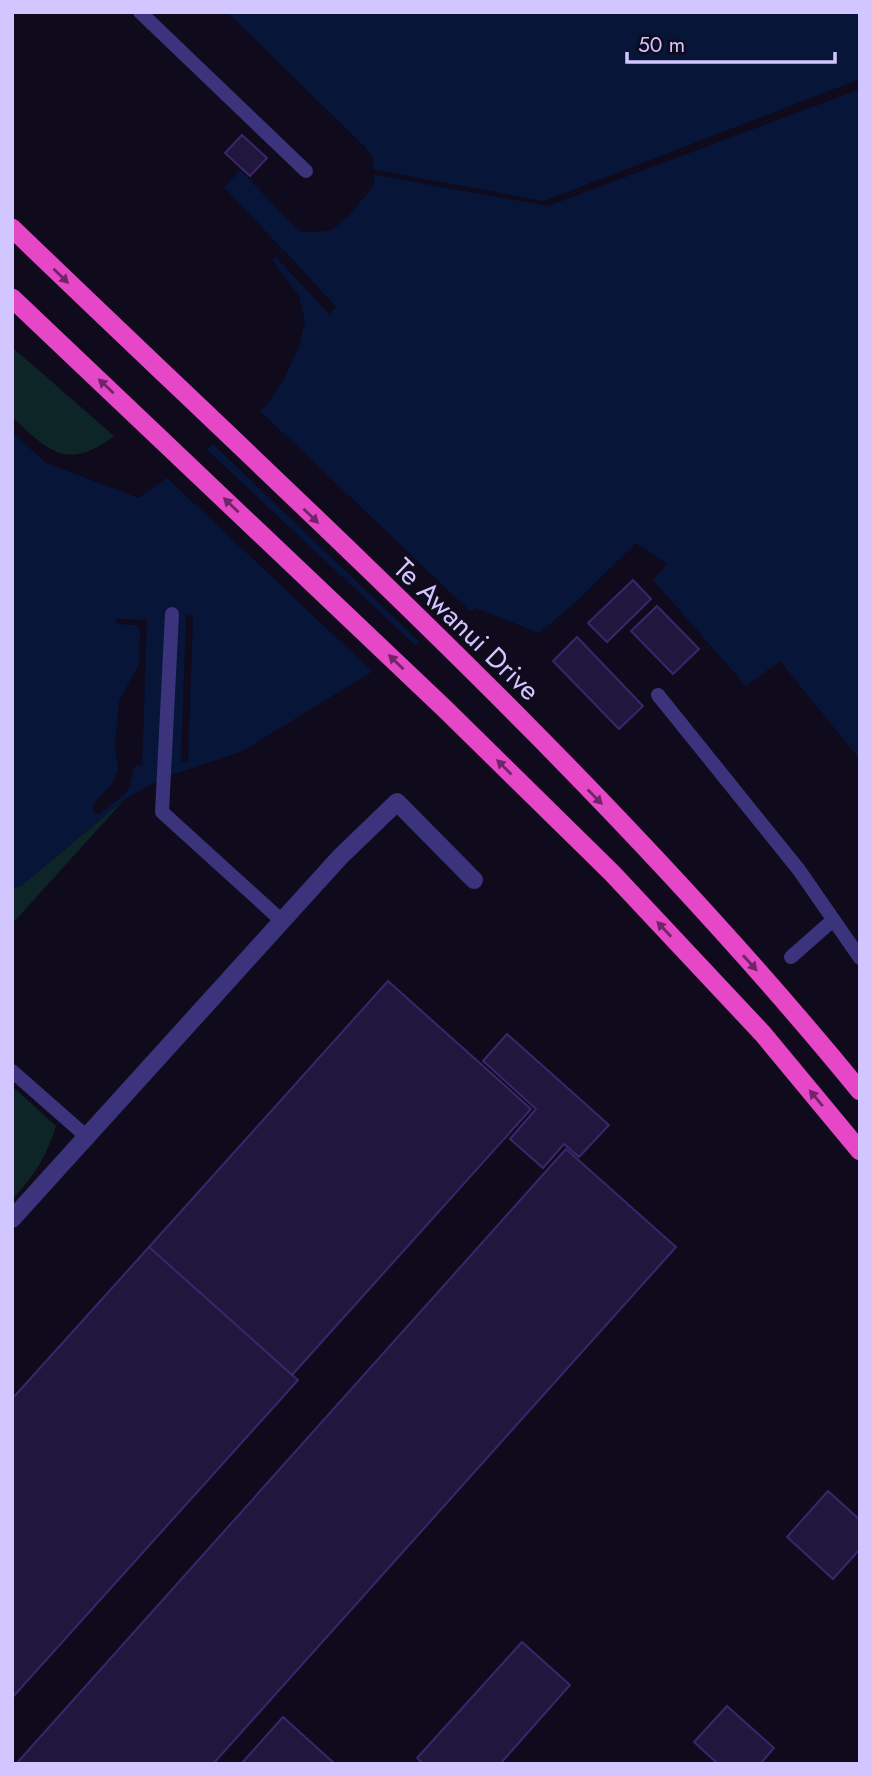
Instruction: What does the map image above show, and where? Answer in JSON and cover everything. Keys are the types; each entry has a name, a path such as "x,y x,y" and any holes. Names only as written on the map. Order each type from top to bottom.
{"highway":[{"name":"Te Awanui Drive","path":"12,228 479,678 643,845 792,1009 860,1091"},
{"path":"12,298 156,432 612,873 734,1003 860,1151"}],"street":[{"path":"12,1219 340,857 397,803 474,880"}],"lane":[{"path":"140,12 306,171"},
{"path":"172,614 162,812 282,921"},
{"path":"658,695 799,870 860,958"},
{"path":"791,957 833,920"},
{"path":"12,1071 87,1137"}],"green space":[{"path":"12,347 114,436 98,447 71,455 48,447 25,429 12,417"},
{"path":"125,799 12,924 12,888 21,886"},
{"path":"12,1086 56,1126 39,1165 12,1200"}],"water":[{"path":"227,12 860,12 860,760 780,661 746,686 653,580 667,564 636,543 576,602 539,633 476,608 241,752 163,778 125,799 21,886 12,888 12,432 46,463 139,498 267,405 284,379 298,349 305,321 299,296 272,260 283,250 224,187 240,170 301,232 330,231 349,216 374,185 373,158 364,146"}],"pier":[{"path":"860,79 860,89 548,206 370,174 370,169 544,201"},
{"path":"284,250 336,307 329,314 276,257"},
{"path":"257,408 473,614 423,645 211,442"},
{"path":"204,447 418,648 375,674 164,475"},
{"path":"186,615 193,616 188,763 181,762"},
{"path":"116,619 147,620 142,766 135,766 128,791 100,814 94,813 93,805 114,781 118,767 115,747 119,701 139,664 140,630 137,625 116,624"}],"building":[{"path":"242,135 267,158 250,176 225,153"},
{"path":"633,580 651,599 607,642 588,623"},
{"path":"657,606 699,649 673,674 631,631"},
{"path":"577,637 643,706 619,729 553,661"},
{"path":"388,981 531,1109 292,1375 149,1247"},
{"path":"507,1034 609,1125 579,1157 564,1144 543,1168 510,1139 536,1109 483,1061"},
{"path":"566,1149 676,1247 213,1764 16,1764"},
{"path":"149,1247 298,1380 12,1698 12,1399"},
{"path":"828,1491 860,1520 860,1549 833,1579 787,1537"},
{"path":"522,1642 570,1685 500,1764 423,1764 417,1758"},
{"path":"727,1706 774,1748 760,1764 718,1764 694,1742"},
{"path":"283,1717 335,1764 241,1764"}]}
